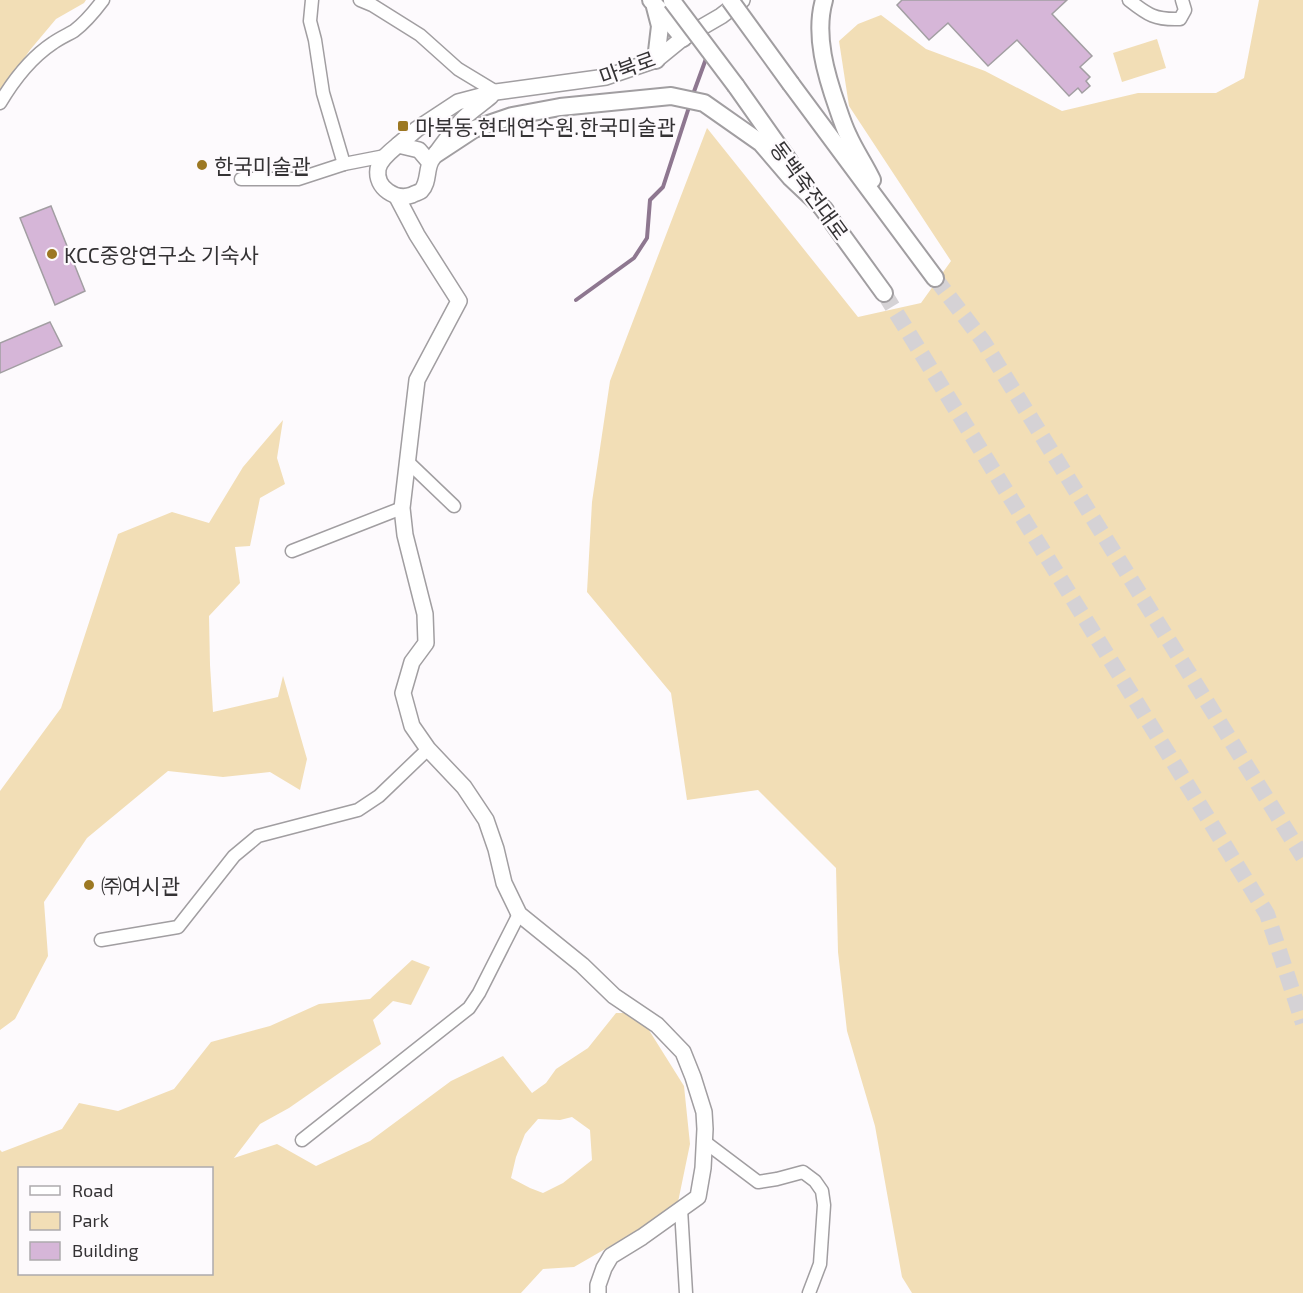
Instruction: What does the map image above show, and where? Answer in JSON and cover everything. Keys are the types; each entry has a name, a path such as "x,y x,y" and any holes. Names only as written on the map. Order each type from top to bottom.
{"main road":[{"path":"730,0 935,278"},
{"path":"824,0 821,11 821,36 832,92 846,133 870,176 888,217"},
{"name":"동백죽전대로","path":"672,1 736,86 884,293"},
{"path":"652,2 683,38"},
{"path":"652,2 660,27 656,60"},
{"path":"433,159 474,129 512,116 560,107 671,96 704,103 761,143 791,178 825,210"}],"street":[{"path":"0,103 38,56 53,43 87,21 103,0"},
{"path":"312,0 310,21 323,93 344,164"},
{"path":"360,0 420,35 458,69 496,92 463,119 433,159 428,178 420,192 397,197"},
{"name":"마북로","path":"398,144 458,102 496,92 606,77 656,60 683,38 721,16 742,0"},
{"path":"1130,0 1146,14 1167,20 1180,20 1185,10 1182,0"},
{"path":"433,159 419,150 398,144 385,156 378,168 379,180 387,191 397,197 417,235 459,301 417,380 402,508 405,535 425,614 426,643 412,662 404,693 412,726 428,749 464,787 486,820 504,883 519,914 582,964 614,996 657,1025 683,1052 704,1112 705,1142 698,1197 611,1256 598,1285 598,1293"},
{"path":"241,179 298,179 344,164 385,156"},
{"path":"408,462 454,506"},
{"path":"292,551 402,508"},
{"path":"101,940 178,927 234,856 258,836 358,810 379,796 428,749"},
{"path":"302,1140 469,1008 519,914"},
{"path":"705,1142 758,1182 803,1172 815,1180 822,1191 824,1205 822,1244 820,1264 809,1293"},
{"path":"681,1209 686,1293"}],"green space":[{"path":"0,0 86,0 56,19 30,50 0,93"},
{"path":"1259,0 1303,0 1303,1293 912,1293 902,1277 875,1126 847,1031 838,952 836,868 758,790 687,800 671,693 587,592 592,502 610,381 707,128 858,317 921,303 951,261 849,106 839,41 858,24 881,15 926,49 985,71 1062,111 1138,93 1216,93 1244,78"},
{"path":"1157,39 1166,68 1122,82 1113,53"},
{"path":"283,420 277,458 285,484 260,498 250,546 235,547 240,583 209,616 210,665 213,712 278,697 283,676 307,759 300,790 270,772 223,777 168,771 87,838 44,902 48,956 15,1019 0,1030 0,791 61,708 118,534 172,512 209,523 243,467"},
{"path":"412,960 430,967 411,1005 393,1001 373,1020 381,1044 289,1108 260,1124 234,1158 277,1144 316,1166 370,1141 451,1081 503,1056 532,1093 546,1083 556,1069 588,1048 616,1013 628,1013 647,1027 684,1086 690,1144 678,1202 652,1222 574,1267 543,1269 521,1293 0,1293 0,1150 2,1152 62,1129 79,1103 118,1111 174,1089 211,1042 270,1026 319,1004 370,999","holes":["572,1117 590,1130 592,1160 563,1183 543,1193 511,1178 525,1134 538,1119 560,1120"]}],"building":[{"path":"902,0 1067,0 1052,14 1092,56 1080,67 1090,77 1086,81 1090,86 1082,93 1078,88 1069,96 1017,40 988,66 948,23 929,40 897,5"},
{"name":"KCC중앙연구소 기숙사","path":"51,206 85,291 55,305 20,218"},
{"name":"KCC중앙연구소 기숙사","path":"50,322 62,346 0,373 0,343"}],"waterway":[{"path":"692,97 707,56"},
{"path":"576,300 634,258 647,238 650,200 663,187 690,104"}],"tunnel":[{"path":"935,278 983,341 1303,857"},
{"path":"884,293 1267,914 1303,1023"}],"place":[{"name":"마북동.현대연수원.한국미술관","path":"403,126"},
{"name":"한국미술관","path":"202,165"},
{"name":"KCC중앙연구소 기숙사","path":"52,254"},
{"name":"㈜여시관","path":"89,885"}]}
